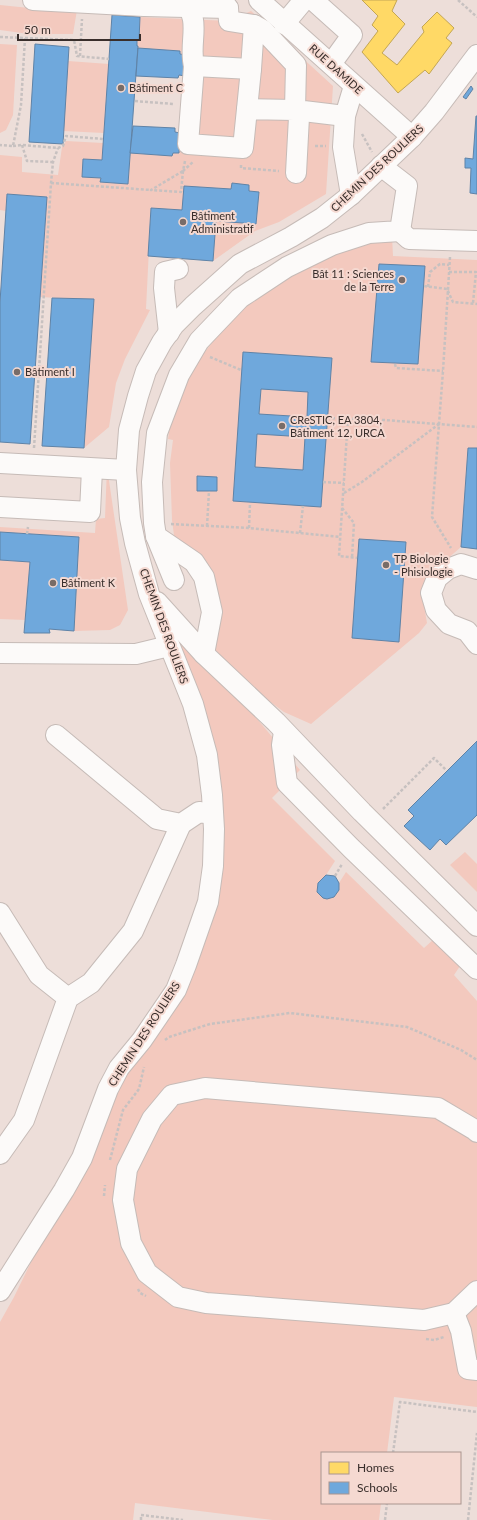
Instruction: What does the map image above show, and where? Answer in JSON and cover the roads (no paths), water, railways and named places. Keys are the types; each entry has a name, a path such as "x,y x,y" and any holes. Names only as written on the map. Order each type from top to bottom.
{"street":[{"path":"33,0 224,4 229,21 254,25 263,30 296,65 295,110 298,117 296,173"},
{"name":"RUE DAMIDE","path":"259,0 284,24 412,137"},
{"path":"284,24 304,0"},
{"path":"313,0 352,35 331,64"},
{"path":"185,3 194,20 192,58 194,66 188,144 243,148 254,25"},
{"name":"CHEMIN DES ROULIERS","path":"0,1291 64,1190 82,1158 108,1089 119,1068 142,1040 176,990 208,902 213,866 213,814 207,755 193,704 149,594 135,543 130,518 126,470 129,430 146,371 169,333 193,306 240,264 291,237 322,218 351,195 412,137 434,112 477,55"},
{"path":"194,66 251,69"},
{"path":"351,195 343,147 345,121 354,86"},
{"path":"247,109 295,110 345,121"},
{"path":"381,166 407,186 400,231"},
{"path":"174,580 155,530 152,482 157,433 179,375 192,350 199,341 240,298 287,267 332,245 369,233 400,231 409,239 477,241"},
{"path":"169,333 164,288 165,272 178,269"},
{"path":"0,463 126,470"},
{"path":"0,507 90,512 92,469"},
{"path":"155,530 194,562 204,577 212,612 204,654"},
{"path":"469,567 448,569 436,578 430,594 436,610 448,624 467,631 477,644"},
{"path":"149,594 204,654 231,678 371,821 477,926"},
{"path":"0,653 136,654 169,646"},
{"path":"284,732 282,745 287,784 351,848 477,969"},
{"path":"56,735 157,819 182,824"},
{"path":"0,1154 24,1120 68,998 91,983 133,931 182,824 199,812 213,814"},
{"path":"0,913 39,975 68,998"},
{"path":"477,1132 438,1108 205,1088 172,1095 152,1119 127,1169 123,1200 131,1243 147,1273 178,1297 206,1303 424,1320 454,1313 477,1291"},
{"path":"454,1313 461,1331 468,1369 477,1370"}],"place":[{"name":"Bâtiment C","path":"121,88"},
{"name":"Bâtiment Administratif","path":"183,222"},
{"name":"Bât 11 : Sciences de la Terre","path":"402,280"},
{"name":"Bâtiment I","path":"17,372"},
{"name":"CReSTIC, EA 3804, Bâtiment 12, URCA","path":"282,426"},
{"name":"TP Biologie - Phisiologie","path":"386,565"},
{"name":"Bâtiment K","path":"53,583"}]}
